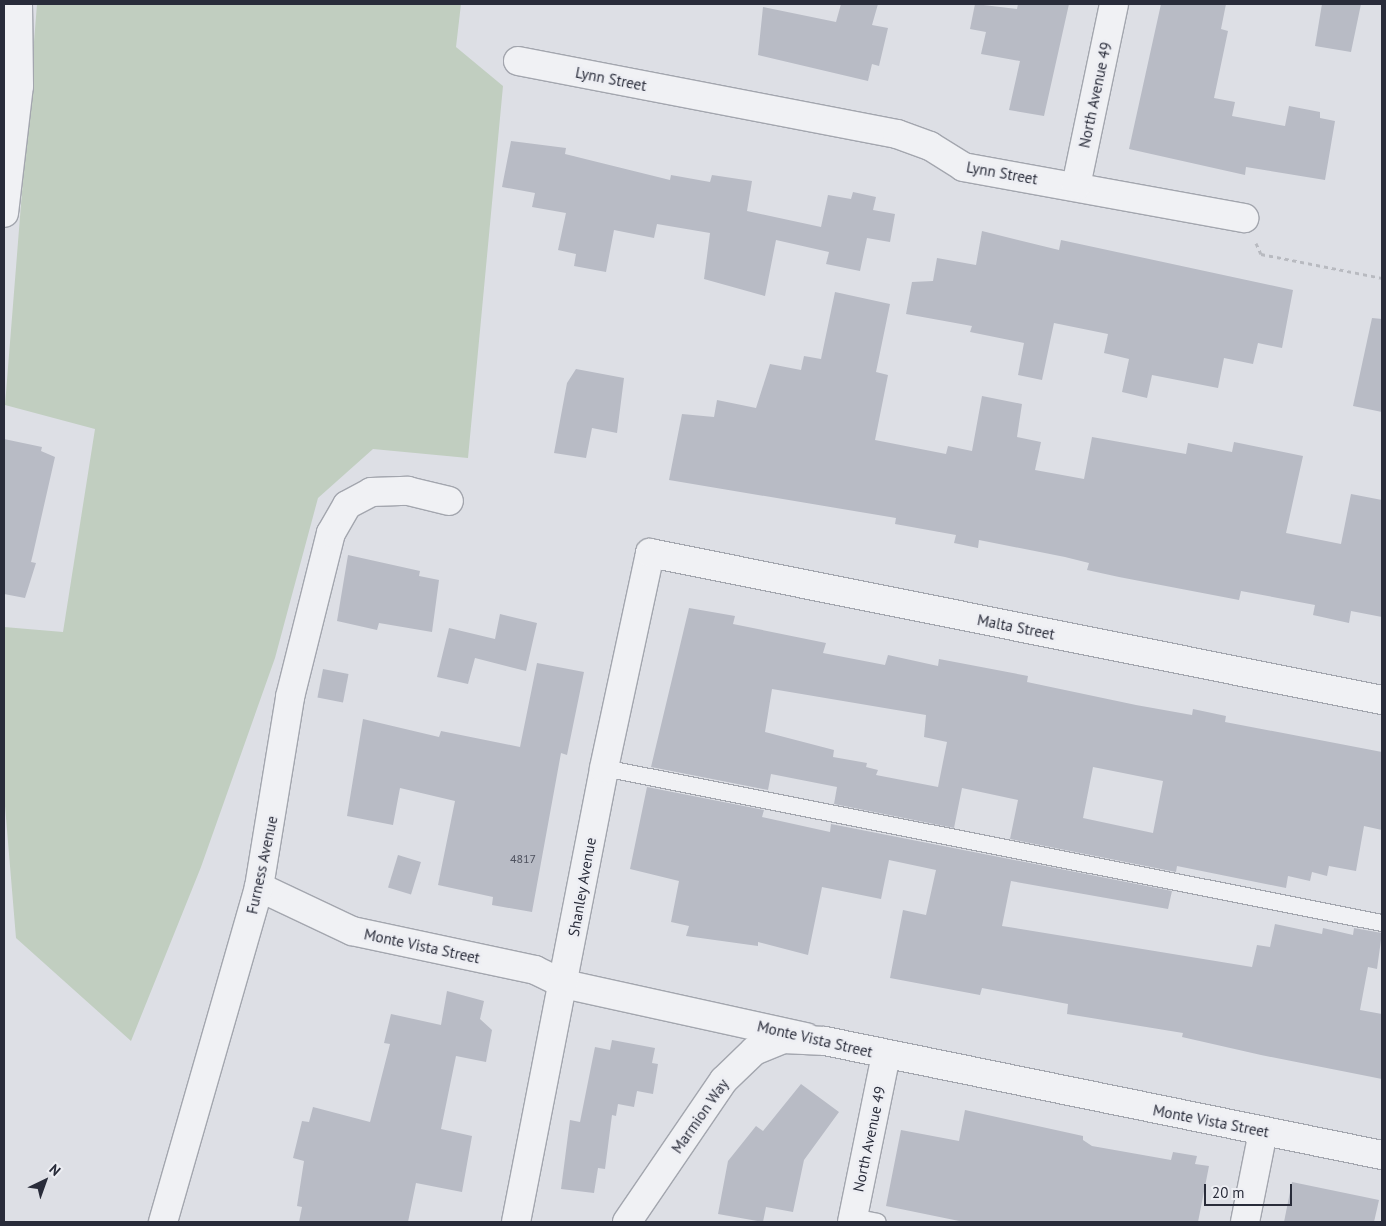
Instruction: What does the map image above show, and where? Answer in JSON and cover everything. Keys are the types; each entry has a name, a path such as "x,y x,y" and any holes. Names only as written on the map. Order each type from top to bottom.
{"street":[{"path":"4,214 19,86 18,4"},
{"name":"North Avenue 49","path":"1076,186 1114,4"},
{"name":"Lynn Street","path":"518,61 897,134 930,146 963,167 1244,218"},
{"name":"Furness Avenue","path":"162,1222 259,887 290,697 310,609 331,533 347,505 371,492 408,491 449,501"},
{"name":"Malta Street","path":"650,553 1382,700"},
{"name":"Shanley Avenue","path":"516,1222 564,984 604,768 650,553"},
{"name":"Monte Vista Street","path":"259,887 352,931 535,970 564,984 886,1055 1382,1155"},
{"name":"Marmion Way","path":"627,1222 724,1080 754,1051 783,1039 825,1041"},
{"name":"North Avenue 49","path":"861,1221 886,1055"},
{"path":"1245,1222 1263,1132"}],"lane":[{"path":"604,768 1382,923"}],"path":[{"path":"1244,218 1261,254 1382,278"}],"green space":[{"path":"37,4 461,4 456,47 503,86 468,458 373,449 318,498 275,658 201,867 131,1041 16,938 4,794 4,627 63,632 95,429 5,405"}],"building":[{"path":"841,4 878,4 872,25 888,28 879,66 872,64 868,81 758,55 763,7 836,22"},
{"path":"975,4 1017,9 1018,4 1069,4 1044,116 1009,110 1020,61 981,54 986,32 970,29"},
{"path":"1161,4 1226,4 1221,29 1228,31 1214,98 1235,102 1232,116 1285,126 1289,106 1320,112 1320,118 1335,121 1325,180 1246,167 1245,175 1129,149"},
{"path":"1322,4 1361,4 1351,52 1315,46"},
{"path":"511,141 566,148 565,154 670,180 671,175 710,182 712,175 752,181 747,211 821,227 828,195 851,199 853,192 876,197 873,210 895,214 890,242 867,238 860,271 826,264 829,252 776,240 765,296 704,279 710,233 657,224 654,238 614,230 606,272 574,266 576,254 558,250 566,213 532,207 535,193 502,187"},
{"path":"982,231 1059,250 1061,240 1293,290 1282,348 1258,343 1253,364 1224,358 1218,388 1152,375 1147,398 1122,392 1129,359 1104,353 1108,334 1054,323 1042,380 1018,375 1024,343 970,332 972,326 906,314 912,282 933,281 937,258 976,265"},
{"path":"835,292 890,304 876,372 888,375 875,440 946,454 948,446 972,451 982,396 1022,404 1017,437 1041,442 1035,470 1084,479 1092,437 1186,454 1188,443 1232,452 1234,442 1303,456 1286,533 1341,544 1351,494 1382,500 1382,617 1351,611 1349,623 1313,615 1315,605 1241,591 1239,600 1119,577 1087,570 1089,563 1065,557 979,540 978,548 954,543 956,535 895,524 896,518 669,480 682,414 714,417 717,400 756,408 770,364 801,370 804,356 821,359"},
{"path":"1372,318 1382,319 1382,412 1353,406"},
{"path":"576,369 624,378 617,433 592,428 586,458 554,453 567,383"},
{"path":"4,439 42,447 41,451 55,457 31,562 36,563 25,598 4,594"},
{"path":"348,555 420,571 419,576 439,580 432,632 379,623 377,630 337,621"},
{"path":"689,608 735,616 733,624 826,643 823,653 885,665 888,655 938,666 939,659 1028,676 1027,682 1136,705 1192,715 1193,709 1226,716 1225,722 1382,752 1382,830 1364,826 1356,871 1329,866 1327,876 1312,872 1310,881 1288,876 1286,888 1177,866 1176,872 1010,839 1018,800 962,788 954,828 834,804 837,787 771,774 768,790 651,767","holes":["772,689 926,715 924,737 947,742 938,787 876,775 878,770 866,767 867,763 833,757 834,750 765,732","1093,767 1163,781 1153,833 1083,818"]},
{"path":"500,614 537,623 526,671 475,658 468,684 437,677 449,628 495,639"},
{"path":"537,663 584,672 567,755 561,753 532,912 492,905 493,897 438,885 455,801 400,788 393,825 347,816 363,719 439,737 441,731 520,747"},
{"path":"323,669 349,674 343,702 317,697"},
{"path":"647,787 764,810 762,817 830,832 831,824 1172,891 1168,909 1011,881 1002,926 1252,967 1257,945 1270,947 1275,924 1322,934 1323,928 1353,935 1354,928 1382,933 1377,969 1368,967 1360,1010 1382,1014 1382,1079 1182,1037 1183,1033 1067,1014 1068,1004 982,988 980,995 890,978 903,910 926,915 936,870 889,860 881,899 822,887 808,955 758,942 758,946 686,936 689,926 671,922 679,881 630,869"},
{"path":"398,855 421,862 411,895 388,888"},
{"path":"447,991 484,1001 480,1019 492,1030 486,1062 456,1056 441,1129 472,1136 462,1192 416,1183 408,1222 299,1222 302,1207 297,1206 304,1161 293,1158 302,1121 309,1122 313,1107 370,1122 390,1044 384,1043 391,1014 441,1025"},
{"path":"612,1040 655,1048 652,1063 658,1064 653,1094 637,1091 634,1107 618,1104 616,1116 612,1115 605,1169 598,1168 594,1193 561,1189 570,1120 580,1122 595,1047 610,1050"},
{"path":"801,1084 839,1112 804,1160 793,1212 766,1207 763,1222 718,1214 728,1161 756,1126 763,1131"},
{"path":"965,1110 1083,1136 1083,1140 1092,1146 1171,1160 1173,1152 1197,1156 1195,1164 1209,1166 1198,1222 964,1222 886,1206 901,1130 959,1141"},
{"path":"1292,1182 1379,1200 1374,1222 1284,1222"}]}
